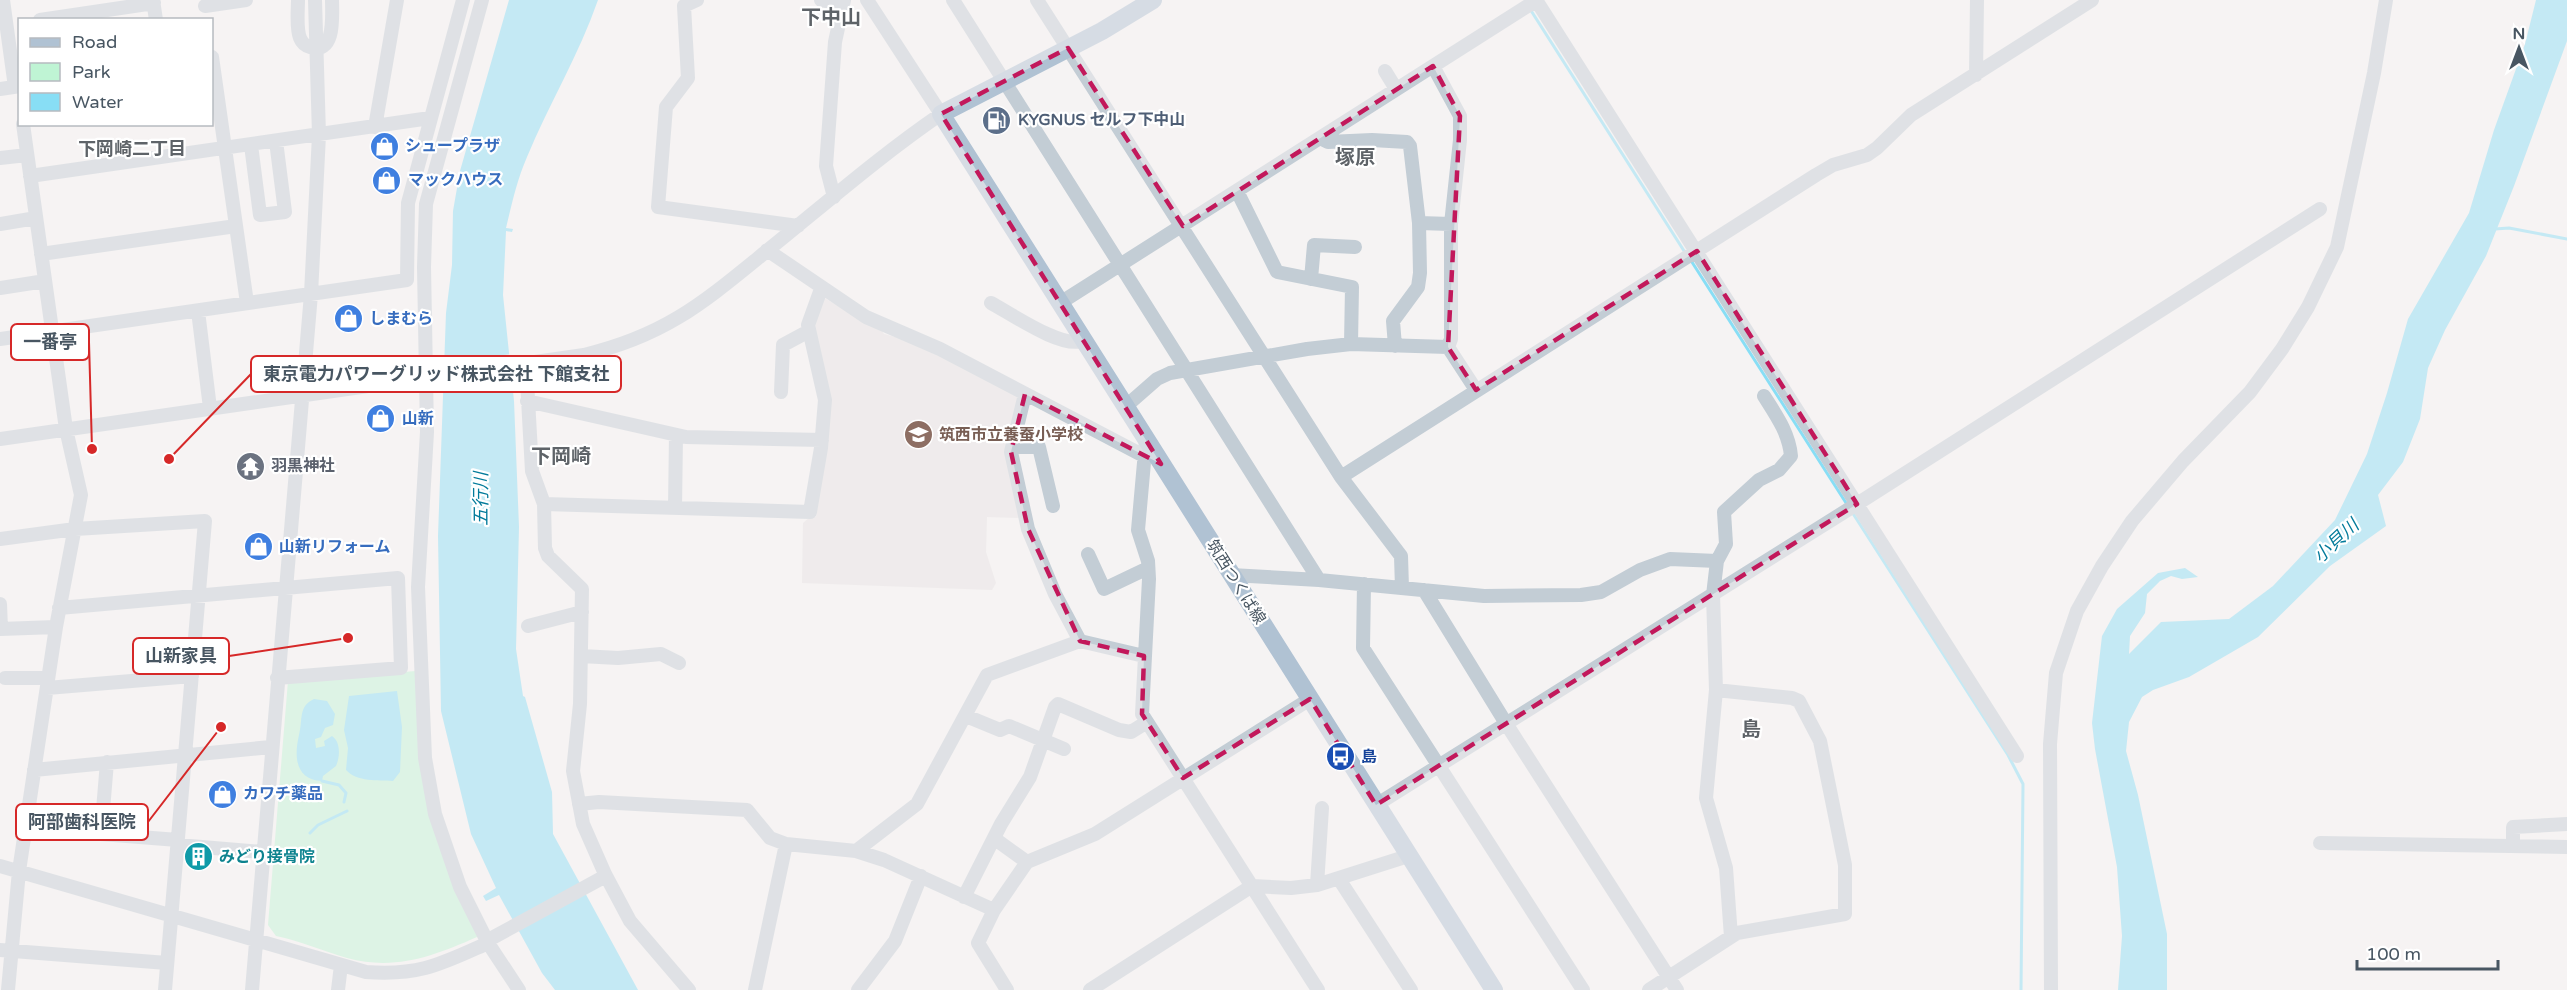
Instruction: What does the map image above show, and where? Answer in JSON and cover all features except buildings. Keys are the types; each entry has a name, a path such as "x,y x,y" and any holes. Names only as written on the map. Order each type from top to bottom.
{"main road":[{"path":"942,114 1068,48 1153,0"},
{"name":"筑西つくば線","path":"942,114 1125,407 1145,448 1231,575 1494,990"}],"street":[{"path":"0,89 17,86 3,0"},
{"path":"205,9 246,0"},
{"path":"298,0 300,38 306,46 316,49 325,45 331,35 332,0"},
{"path":"252,990 284,588 311,294 319,135 315,0"},
{"path":"375,127 397,0"},
{"path":"463,0 435,127 426,204 424,267 430,377 426,482 418,587 425,758 435,814 459,884 519,990"},
{"path":"0,339 407,280 408,203 482,0"},
{"path":"697,0 684,6 688,78 666,107 658,207 798,226"},
{"path":"821,0 843,2 835,42 826,166 834,197"},
{"path":"0,439 584,355 638,339 663,328 699,305 942,114 867,0"},
{"path":"952,0 1319,580"},
{"path":"1037,0 1341,477 1401,556 1402,588"},
{"path":"1976,75 1977,0"},
{"path":"2051,990 2049,744 2056,673 2077,611 2102,566 2132,521 2183,460 2250,392 2276,357 2308,306 2337,247 2372,85 2386,0"},
{"path":"47,18 88,6 154,1 156,18"},
{"path":"1341,477 1833,165 1867,154 1877,148 1911,115 2090,1"},
{"path":"1060,303 1533,2 1852,507 2017,756"},
{"path":"213,64 247,303"},
{"path":"1433,66 1460,116 1460,141 1451,224 1451,339 1448,347"},
{"path":"1385,71 1396,89"},
{"path":"8,990 6,951 59,608 81,495 66,429 23,126"},
{"path":"30,176 375,127 435,127"},
{"path":"1320,138 1328,142 1372,140 1407,142 1412,152 1419,223 1418,287 1394,321 1395,346"},
{"path":"41,254 236,223 261,215 285,212 276,141"},
{"path":"251,145 261,215"},
{"path":"0,158 27,154"},
{"path":"1237,191 1277,272 1352,287 1351,344"},
{"path":"1376,805 1713,595 2320,209"},
{"path":"0,224 36,218"},
{"path":"1419,223 1451,224"},
{"path":"1311,279 1314,245 1355,248"},
{"path":"767,250 821,289 866,317 940,349 1025,394 1145,448 1138,530 1148,568 1142,714 1318,990"},
{"path":"0,288 45,281"},
{"path":"543,504 810,512 822,440 825,400 808,325 821,289"},
{"path":"991,303 1058,339 1072,344 1083,340"},
{"path":"198,310 210,408"},
{"path":"781,392 783,345 809,331"},
{"path":"1125,407 1157,379 1170,373 1307,349 1351,344 1448,347"},
{"path":"1448,347 1476,390"},
{"path":"523,364 531,471 543,504 545,548 548,556 582,588 580,704 573,771 583,824 604,876 630,921 689,990"},
{"path":"1025,394 1011,452 1028,529 1055,594 1080,641"},
{"path":"1731,937 1726,868 1706,798 1716,690 1713,595 1717,561 1726,544 1724,512 1759,480 1779,470 1791,456 1790,443 1782,425 1764,396"},
{"path":"527,400 676,435 822,440"},
{"path":"675,508 676,435"},
{"path":"1012,447 1039,447 1053,506"},
{"path":"0,539 75,529 205,521 165,990"},
{"path":"1088,554 1104,590 1148,568"},
{"path":"1231,575 1319,580 1484,596 1581,595 1601,592 1640,570 1670,559 1717,561"},
{"path":"59,608 398,578 401,668"},
{"path":"1364,584 1364,648 1583,990"},
{"path":"1424,590 1507,725 1673,984"},
{"path":"0,604 0,629 56,627"},
{"path":"528,626 582,612"},
{"path":"856,851 917,804 987,675 1080,641 1144,656"},
{"path":"581,656 618,658 661,654 679,663"},
{"path":"277,678 422,667"},
{"path":"5,678 48,683 192,676"},
{"path":"1649,990 1673,984 1737,933 1845,914 1845,865 1821,741 1799,701 1792,698 1716,690"},
{"path":"1007,990 978,943 994,910 1027,862 1095,834 1310,699"},
{"path":"964,897 1000,824 1030,777 1054,707 1058,705 1119,730 1131,732 1147,722"},
{"path":"966,716 1000,730 1009,726 1064,749"},
{"path":"34,770 271,747"},
{"path":"107,762 101,834 263,852"},
{"path":"579,804 599,802 747,810 770,838 786,844 856,851 921,876 994,910"},
{"path":"1317,885 1322,808"},
{"path":"2513,846 2513,827 2567,824"},
{"path":"995,838 1027,862"},
{"path":"2320,843 2567,847"},
{"path":"755,990 786,844"},
{"path":"1090,990 1252,886 1291,888 1317,885 1408,856"},
{"path":"0,866 366,972 395,974 411,973 438,965 490,940 604,876"},
{"path":"858,990 895,941 921,876"},
{"path":"1339,879 1411,990"},
{"path":"6,951 167,963"},
{"path":"338,990 341,964"}],"highlighted area":[{"path":"1068,48 1183,226 1433,66 1460,116 1448,347 1476,390 1697,251 1857,504 1376,805 1310,699 1183,778 1142,714 1144,656 1080,641 1028,529 1011,452 1025,394 1161,464 941,114"}],"shaded area":[{"name":"筑西市立養蚕小学校","path":"823,297 870,325 881,329 884,334 915,342 1018,394 1019,399 1012,425 1022,518 987,517 986,552 996,583 992,590 802,583 803,523 810,517 816,517 826,445 813,328"}],"green space":[{"path":"416,671 422,757 478,930 477,937 414,960 382,963 347,958 276,936 268,925 288,681"}],"water":[{"name":"五行川","path":"509,0 598,0 582,40 523,166 506,228 513,229 512,232 506,231 503,295 514,401 519,527 516,649 523,696 552,792 553,834 638,990 555,990 542,973 499,895 486,901 483,896 496,888 471,834 441,711 438,536 446,313 452,265 453,211 460,171"},
{"name":"小貝川","path":"2536,0 2567,0 2567,41 2486,256 2445,330 2428,368 2420,419 2403,462 2378,495 2386,526 2330,566 2258,637 2189,677 2153,690 2142,697 2129,722 2126,751 2138,795 2167,934 2167,990 2118,990 2122,936 2117,867 2092,723 2102,636 2117,609 2158,573 2185,568 2198,577 2182,579 2171,576 2160,581 2147,594 2145,613 2130,636 2129,654 2161,622 2229,619 2273,586 2335,520 2367,454 2408,319 2469,213 2494,130 2525,44"},
{"path":"397,691 402,727 400,772 393,781 356,777 346,770 348,748 344,730 349,696"},
{"path":"314,699 327,701 335,714 333,725 325,728 321,737 315,739 316,748 325,746 324,741 332,736 339,750 336,766 323,776 322,781 306,776 298,766 297,759 297,743 303,710 305,705"}],"pier":[{"path":"511,354 514,378 442,387 443,363"}],"waterway":[{"path":"1530,9 1686,254"},
{"path":"2495,229 2509,228 2567,239"},
{"path":"1690,259 1848,506"},
{"path":"1852,512 2008,755 2023,784 2021,990"},
{"path":"322,781 339,785 346,793 344,802"},
{"path":"310,833 318,825 347,811"}],"place":[{"name":"KYGNUS セルフ下中山","path":"997,120"},
{"name":"シュープラザ","path":"384,146"},
{"name":"マックハウス","path":"387,180"},
{"name":"しまむら","path":"348,319"},
{"name":"山新","path":"381,419"},
{"name":"筑西市立養蚕小学校","path":"918,435"},
{"name":"一番亭","path":"92,449"},
{"name":"東京電力パワーグリッド株式会社 下館支社","path":"169,459"},
{"name":"羽黒神社","path":"250,466"},
{"name":"山新リフォーム","path":"258,547"},
{"name":"山新家具","path":"348,638"},
{"name":"阿部歯科医院","path":"221,727"},
{"name":"島","path":"1340,757"},
{"name":"カワチ薬品","path":"222,794"},
{"name":"みどり接骨院","path":"198,857"}],"district":[{"name":"下中山","path":"831,18"},
{"name":"下岡崎二丁目","path":"132,149"},
{"name":"塚原","path":"1355,158"},
{"name":"下岡崎","path":"561,457"},
{"name":"島","path":"1751,730"}]}
